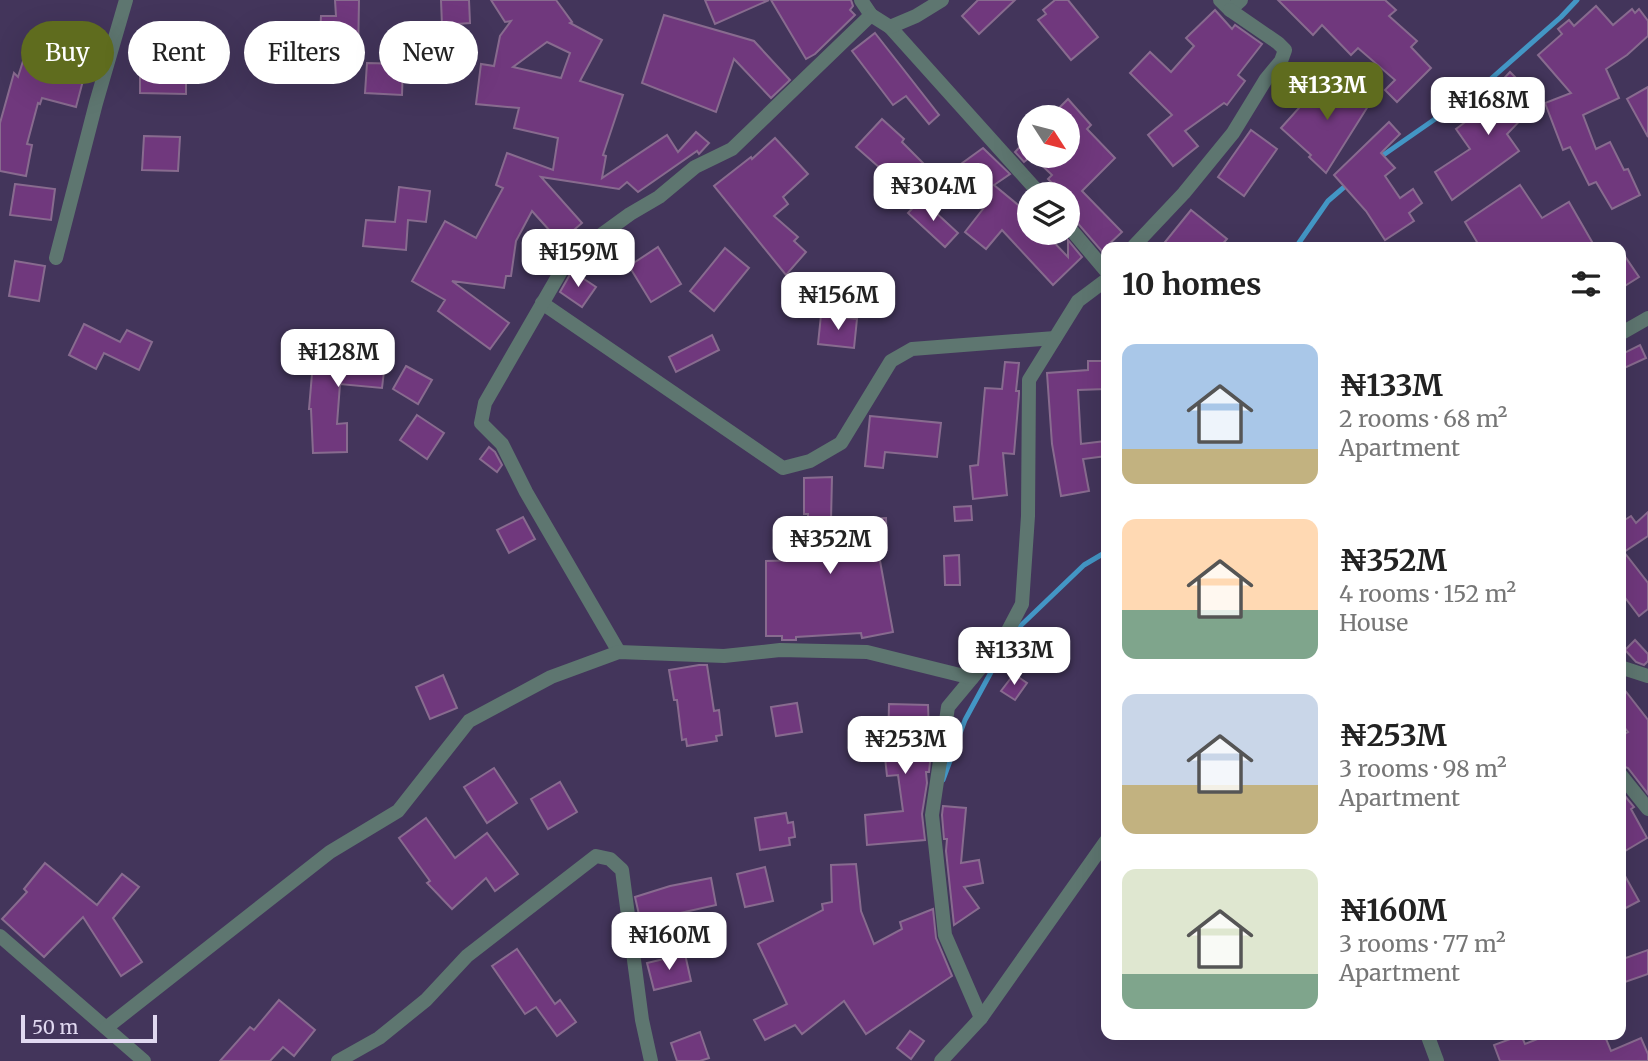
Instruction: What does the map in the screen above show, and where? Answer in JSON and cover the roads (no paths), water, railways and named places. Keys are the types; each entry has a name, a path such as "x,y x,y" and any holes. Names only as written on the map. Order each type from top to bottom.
{"street":[{"path":"56,258 126,0"},
{"path":"861,0 871,15 890,27 1029,182"},
{"path":"890,27 916,16 942,0"},
{"path":"1138,242 1184,193 1233,133 1266,79 1281,61 1285,50 1230,3"},
{"path":"619,652 526,492 502,444 481,423 485,403 568,260 630,214 659,197 695,167 732,149 871,15"},
{"path":"1080,240 1101,265"},
{"path":"981,1018 945,935 933,815 948,707 1002,642 1023,604 1028,516 1029,380 1079,301 1101,284"},
{"path":"542,303 783,468 810,461 841,443 891,361 912,349 1055,338"},
{"path":"1626,331 1648,318"},
{"path":"106,1028 330,852 398,811 468,721 551,677 619,652 724,656 780,650 867,652 972,678"},
{"path":"1626,669 1648,676"},
{"path":"1626,782 1648,809"},
{"path":"941,1061 981,1018 1101,848"},
{"path":"338,1061 379,1038 426,1000 467,956 596,856 610,859 622,870 642,1020 652,1061"},
{"path":"0,936 144,1061"},
{"path":"1429,1040 1437,1061"}],"waterway":[{"path":"1379,158 1484,85 1577,0"},
{"path":"1299,242 1328,201 1350,182"},
{"path":"1014,632 1084,565 1101,555"},
{"path":"943,780 965,720 1002,652"}]}
